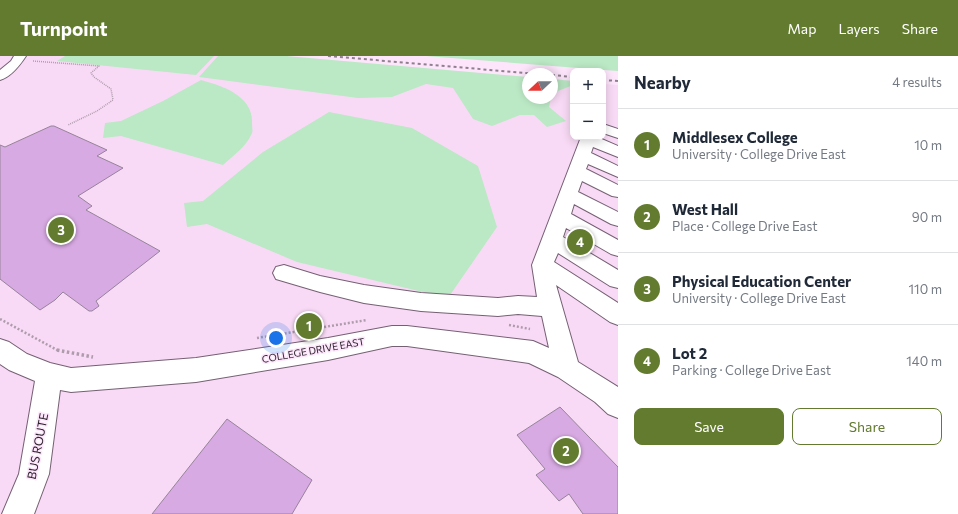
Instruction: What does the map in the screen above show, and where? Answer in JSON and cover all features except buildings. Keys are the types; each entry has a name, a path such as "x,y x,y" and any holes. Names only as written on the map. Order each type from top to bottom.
{"street":[{"path":"0,76 24,58"},
{"path":"567,370 543,265 568,194 590,143 618,127"},
{"path":"590,143 618,134"},
{"path":"590,143 618,152"},
{"path":"590,143 618,172"},
{"path":"590,143 618,192"},
{"path":"568,194 618,220"},
{"path":"560,216 618,249"},
{"path":"552,240 618,280"},
{"path":"543,265 618,315"},
{"path":"284,273 320,284 364,294 421,302 498,307 518,305 552,308"},
{"name":"COLLEGE DRIVE EAST","path":"0,350 18,362 50,375 71,380 196,370 328,349 392,336 452,341 533,352 605,393 618,405"},
{"name":"BUS ROUTE","path":"18,514 34,474 50,375"}],"path":[{"path":"24,58 99,66 91,73 93,77 109,86 113,91 113,100 97,112 68,125"},
{"path":"0,319 59,352 96,357"},
{"path":"251,340 281,333 368,320"},
{"path":"506,325 530,329"}],"shaded area":[{"path":"0,56 284,56 522,97 522,104 558,104 558,80 570,81 570,140 606,140 606,84 618,85 618,514 0,514"}],"green space":[{"path":"65,56 214,56 196,75 57,61"},
{"path":"218,56 286,56 522,76 522,104 550,104 549,107 566,121 547,127 534,115 520,115 492,126 473,119 453,88 426,84 392,97 358,98 199,77"},
{"path":"426,56 618,56 618,71 606,70 606,68 579,68"},
{"path":"201,80 219,85 236,94 243,99 251,114 252,133 250,138 223,165 121,136 103,138 105,123 121,121 163,101"},
{"path":"558,80 570,81 570,86 558,91"},
{"path":"329,112 412,128 478,166 497,227 448,298 297,262 207,224 187,227 184,203 203,201 263,152"}],"railway":[{"path":"328,56 522,73"},
{"path":"558,76 570,77"},
{"path":"606,80 618,81"}],"place":[{"name":"Physical Education Center","path":"61,230"},
{"name":"Lot 2","path":"580,242"},
{"name":"Middlesex College","path":"309,326"},
{"name":"West Hall","path":"566,451"}]}
